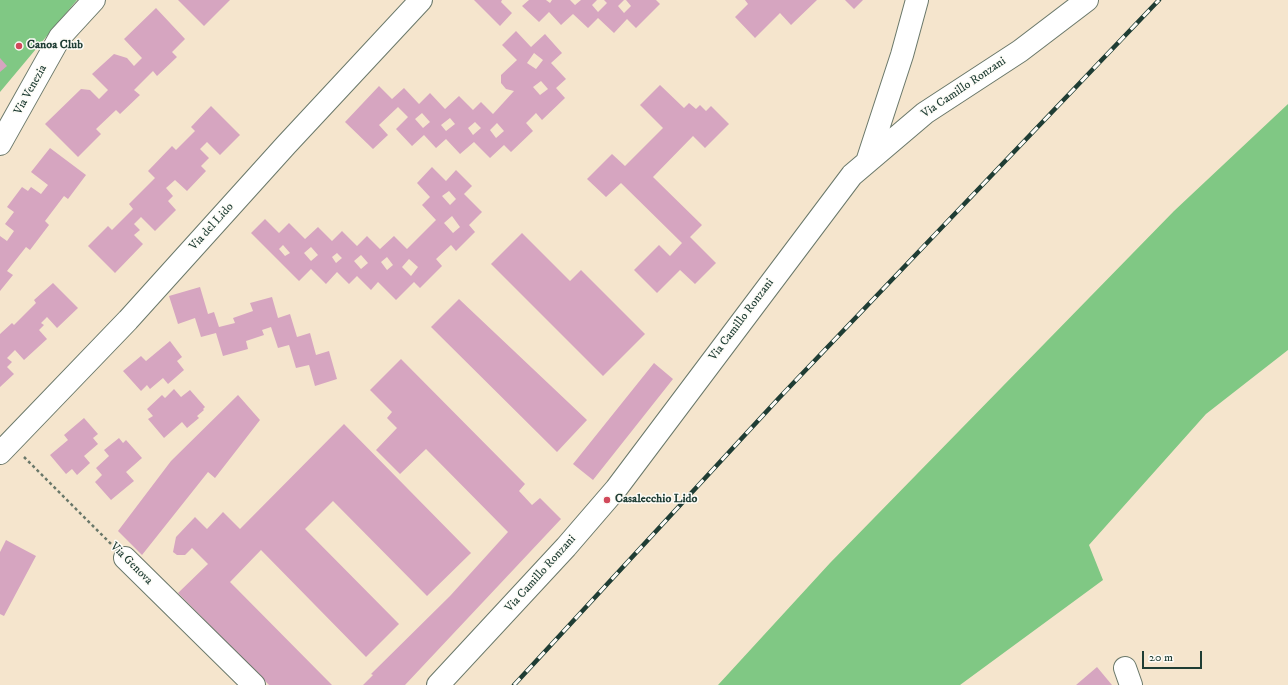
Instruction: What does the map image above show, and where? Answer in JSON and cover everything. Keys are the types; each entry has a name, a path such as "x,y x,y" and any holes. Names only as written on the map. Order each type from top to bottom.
{"street":[{"name":"Via Venezia","path":"0,144 60,37 94,0"},
{"name":"Via del Lido","path":"4,448 128,320 286,145 421,0"},
{"path":"867,162 902,56 917,0"},
{"name":"Via Camillo Ronzani","path":"438,685 526,591 616,489 852,175 925,113 1020,51 1087,0"},
{"name":"Via Genova","path":"125,558 254,685"}],"path":[{"name":"Via Genova","path":"4,448 125,558"}],"green space":[{"name":"Canoa Club","path":"0,0 77,0 0,92"},
{"path":"1288,104 1288,350 1206,414 1089,545 1103,580 960,685 718,685 830,563 1174,211"}],"building":[{"path":"178,0 230,0 204,26"},
{"path":"474,0 502,0 501,2 512,13 500,26"},
{"path":"529,0 546,0 550,3 552,0 570,0 575,5 581,0 597,0 592,5 598,12 607,3 604,0 624,0 618,6 624,13 631,6 626,0 656,0 660,4 636,28 627,19 614,33 598,18 588,28 573,14 561,25 549,12 539,22 522,6"},
{"path":"745,0 817,0 791,25 780,13 755,38 735,17 748,4"},
{"path":"845,0 863,0 854,9"},
{"path":"156,8 185,39 172,52 177,57 157,76 153,71 134,90 140,95 120,114 116,110 96,129 101,134 78,157 45,124 81,89 90,90 99,99 108,90 92,74 114,54 127,58 134,66 142,58 124,39"},
{"path":"516,31 531,47 545,34 562,53 551,63 566,79 556,88 565,98 542,120 536,113 526,123 533,131 511,152 504,145 490,158 474,142 460,154 446,139 436,148 424,135 412,146 396,129 408,117 398,107 379,125 388,135 373,149 345,122 379,86 392,99 404,88 419,104 430,93 445,109 459,96 473,110 481,102 493,114 514,91 506,89 501,83 501,75 517,60 502,45","holes":["534,53 543,60 536,69 527,63","541,81 548,89 540,95 533,87","422,113 430,122 423,128 415,119","450,118 455,124 446,131 441,125","475,122 481,128 473,135 468,128","497,123 504,131 496,138 490,130"]},
{"path":"0,58 7,66 0,72"},
{"path":"660,85 684,108 689,103 696,109 700,105 706,111 711,106 729,124 705,148 693,136 653,177 702,225 690,237 716,263 695,284 680,270 657,293 634,270 659,245 670,256 682,243 621,183 606,197 587,179 612,154 625,166 663,128 640,105"},
{"path":"211,106 240,135 220,155 207,142 200,149 209,158 201,166 206,171 187,191 175,180 166,188 173,196 168,201 176,210 155,231 141,217 134,224 140,230 134,235 143,244 115,273 88,246 108,226 112,230 133,209 129,204 155,178 148,171 172,146 176,150 195,131 191,127"},
{"path":"50,148 86,175 68,199 64,196 45,221 49,225 30,250 26,247 7,271 13,275 0,291 0,236 7,241 14,231 5,224 14,212 7,207 22,187 28,191 31,187 41,194 48,185 31,172"},
{"path":"432,167 446,181 456,170 472,186 464,194 482,212 469,225 475,232 456,251 451,245 436,259 442,266 420,288 414,282 396,300 378,282 371,290 357,276 349,284 337,272 326,284 311,269 299,281 251,233 265,219 279,233 289,223 305,239 318,227 332,241 342,231 357,246 367,236 380,249 394,236 407,249 436,220 422,205 430,197 417,183","holes":["449,191 456,199 450,205 442,196","452,216 460,227 453,233 444,223","283,245 290,253 285,256 279,249","311,247 318,255 311,261 304,253","337,253 342,258 336,263 332,257","361,255 368,263 361,269 354,261","387,257 393,265 387,270 381,262","409,259 418,267 411,276 402,267"]},
{"path":"522,233 570,281 581,270 645,334 603,376 491,264"},
{"path":"53,283 78,308 57,328 47,317 41,323 44,325 39,330 47,339 24,360 15,350 7,358 12,362 7,367 14,374 0,387 0,334 12,323 14,325 36,303 34,300"},
{"path":"200,287 208,314 214,312 219,327 235,323 233,318 253,311 250,303 272,297 278,318 290,314 297,337 310,333 316,355 329,351 337,379 315,386 309,365 296,368 289,345 278,348 271,327 262,330 264,335 246,341 248,349 223,356 216,333 201,337 195,318 178,324 169,296"},
{"path":"459,299 587,420 557,452 431,327"},
{"path":"170,341 182,357 177,361 184,370 168,384 163,378 150,389 147,385 141,391 123,371 141,356 146,361"},
{"path":"401,359 525,484 519,491 532,505 540,498 561,519 405,685 363,685 373,675 371,674 450,596 508,532 426,449 400,474 376,450 397,428 387,418 392,412 370,390"},
{"path":"654,363 673,379 593,480 573,464"},
{"path":"174,389 181,397 190,390 205,407 203,409 204,410 197,416 199,418 187,428 182,422 164,438 148,419 153,416 147,409 162,395 165,398"},
{"path":"238,395 260,420 215,478 208,472 142,555 118,531 171,461"},
{"path":"84,418 98,434 93,438 98,444 84,456 90,463 77,475 72,469 66,474 50,455 68,440 64,435"},
{"path":"344,424 471,553 427,596 333,501 305,529 399,624 366,657 261,550 230,582 332,685 269,685 178,593 208,564 192,548 185,555 177,555 173,552 176,537 195,517 207,529 223,512 240,529"},
{"path":"119,438 123,443 126,440 142,458 126,472 134,481 111,500 95,482 102,475 96,468 109,456 104,450"},
{"path":"6,540 36,556 4,616 0,614 0,552"},
{"path":"1097,667 1112,685 1076,685"}],"railway":[{"path":"514,685 779,398 1159,0"}],"place":[{"name":"Canoa Club","path":"19,46"},
{"name":"Casalecchio Lido","path":"607,500"}]}
